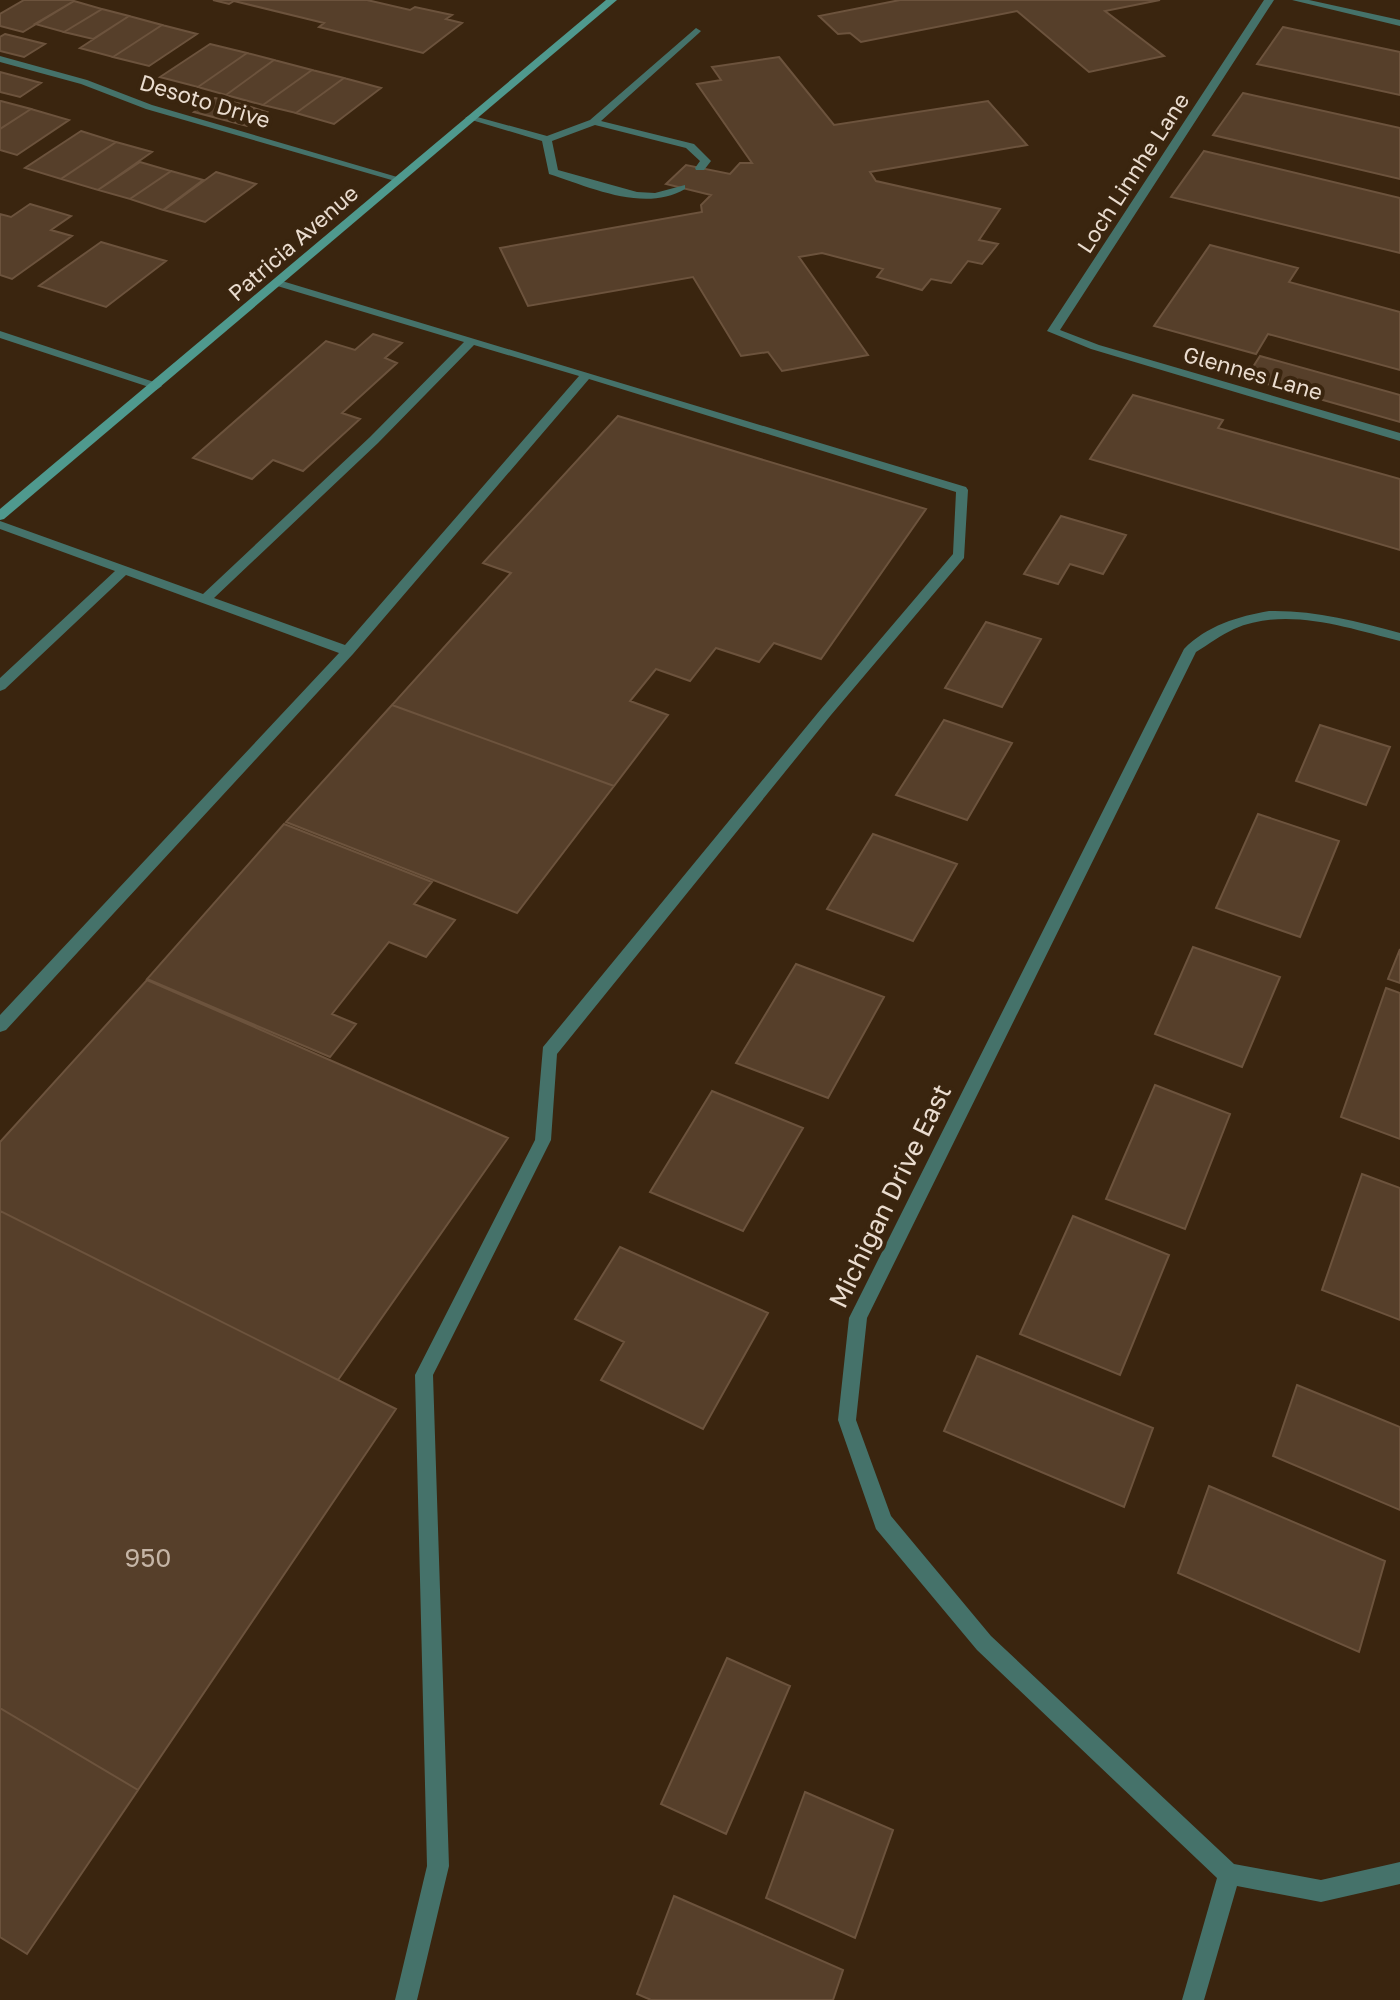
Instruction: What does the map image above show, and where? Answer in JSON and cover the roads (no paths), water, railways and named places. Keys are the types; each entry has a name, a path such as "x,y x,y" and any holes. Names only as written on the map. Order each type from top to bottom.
{"street":[{"name":"Patricia Avenue","path":"0,516 612,0"},
{"name":"Loch Linnhe Lane","path":"1095,347 1053,331 1269,0"},
{"path":"1297,0 1400,23"},
{"path":"470,118 547,139 594,122 696,31"},
{"name":"Desoto Drive","path":"0,59 84,82 149,107 399,179"},
{"path":"594,122 690,146 706,161 700,168"},
{"path":"547,139 553,172 644,198 675,192 681,187"},
{"path":"278,283 962,490 959,555 826,712 549,1052 543,1140 424,1375 438,1866 406,2000"},
{"path":"0,334 156,386"},
{"path":"205,599 374,440 471,341"},
{"name":"Glennes Lane","path":"1095,347 1400,437"},
{"path":"0,1026 348,651 587,375"},
{"path":"0,525 348,651"},
{"path":"0,686 124,570"},
{"name":"Michigan Drive East","path":"1229,1874 984,1643 883,1522 847,1420 858,1318 1191,649 1230,625 1276,614 1346,623 1400,637"},
{"path":"1193,2000 1229,1874 1321,1891 1400,1873"}]}
